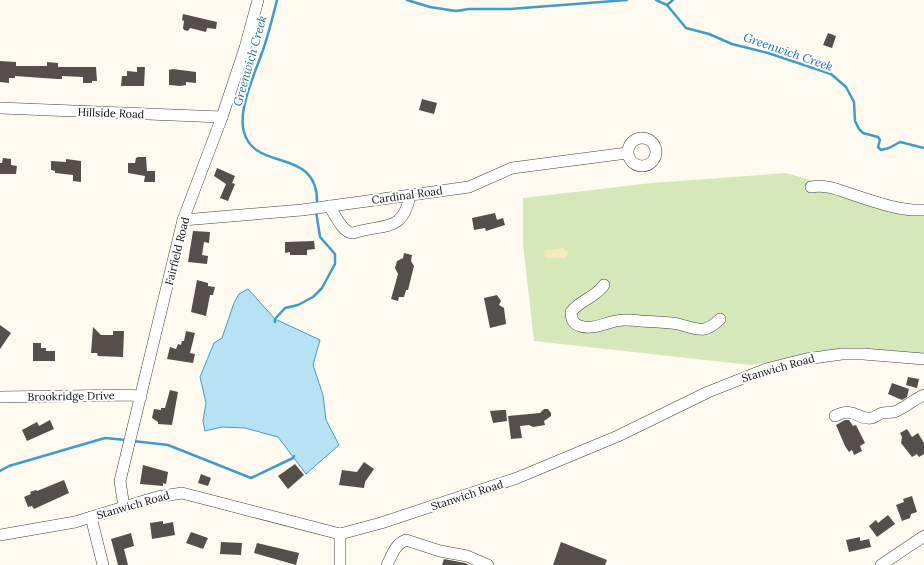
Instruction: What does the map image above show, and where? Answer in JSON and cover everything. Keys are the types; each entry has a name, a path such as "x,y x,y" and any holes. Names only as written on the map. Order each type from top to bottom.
{"street":[{"name":"Fairfield Road","path":"124,508 120,486 125,461 183,220 222,117 245,48 258,0"},
{"name":"Hillside Road","path":"0,108 222,117"},
{"name":"Cardinal Road","path":"183,220 321,207 410,195 469,186 512,168 628,153"},
{"path":"811,187 825,185 878,203 903,209 924,210"},
{"path":"321,207 344,230 349,233 353,233 396,224 403,218 410,195"},
{"path":"604,285 595,295 580,302 571,312 572,320 575,324 581,327 597,327 621,320 668,323 697,330 704,330 712,326 720,319"},
{"name":"Stanwich Road","path":"0,535 91,518 164,495 188,494 340,534 381,523 524,475 618,436 708,392 766,369 806,359 837,354 863,354 924,359"},
{"name":"Brookridge Drive","path":"0,397 132,395 141,398"},
{"path":"836,416 844,412 851,412 865,418 872,418 881,413 894,412 913,399 924,395"},
{"path":"91,518 103,565"},
{"path":"340,534 340,565"},
{"path":"881,565 924,536"},
{"path":"387,565 396,547 400,542 406,540 440,551 467,556 488,565"}],"green space":[{"path":"786,173 877,199 924,207 924,354 859,348 751,365 534,341 523,244 523,198 652,183"}],"sand":[{"path":"563,248 568,252 566,258 547,258 544,256 545,251 547,250"}],"water":[{"path":"248,289 275,319 320,340 313,365 323,395 326,420 339,445 306,474 278,437 245,428 222,427 205,431 203,421 206,403 200,377 214,343 222,338 234,303 239,294"}],"building":[{"path":"183,14 217,22 216,29 207,28 206,32 190,28 188,31 184,30 184,21 182,20"},
{"path":"828,33 836,36 832,48 823,45"},
{"path":"0,61 16,62 16,66 47,66 47,62 58,63 58,67 96,67 97,81 92,81 92,83 83,83 83,77 62,76 62,79 57,79 15,76 15,78 9,78 9,83 0,82"},
{"path":"137,67 145,67 144,86 121,86 122,76 127,76 127,71 137,72"},
{"path":"173,69 196,72 196,83 186,82 186,85 180,86 169,85 169,70"},
{"path":"422,99 437,103 434,114 419,110"},
{"path":"146,157 147,171 155,171 155,182 144,182 145,176 128,173 128,163 135,163 136,158"},
{"path":"3,158 11,159 11,165 17,166 16,174 0,174 0,163 2,163"},
{"path":"66,159 81,161 81,182 73,181 73,175 55,173 55,171 51,170 51,161 66,162"},
{"path":"217,168 235,176 232,183 235,184 228,201 220,198 226,184 214,176"},
{"path":"495,213 497,220 503,218 505,225 486,231 485,228 474,230 472,218"},
{"path":"193,231 210,232 209,243 204,242 202,255 208,256 207,264 188,262"},
{"path":"314,241 315,249 307,250 307,255 290,255 290,252 285,253 285,242"},
{"path":"404,253 412,255 411,261 414,266 408,290 406,290 404,297 399,297 398,301 391,299 398,274 395,268 397,261 403,258"},
{"path":"197,280 208,283 208,286 215,287 213,295 210,295 206,316 191,312"},
{"path":"497,295 501,301 499,305 504,308 506,324 490,328 484,298"},
{"path":"0,325 11,333 0,349"},
{"path":"93,327 101,335 113,335 113,331 124,331 123,357 98,356 97,353 91,353"},
{"path":"186,331 195,333 190,353 195,354 193,363 167,359 170,347 176,349 178,344 181,345 182,341 184,341"},
{"path":"33,343 41,343 41,348 46,348 46,351 55,351 55,361 33,361"},
{"path":"908,377 919,379 917,388 906,385"},
{"path":"892,383 909,389 907,397 902,400 888,394"},
{"path":"170,390 178,392 172,425 158,424 158,422 152,418 154,409 161,410 161,408 165,408"},
{"path":"544,409 548,409 551,413 551,416 544,421 545,425 533,427 529,425 520,426 522,438 511,439 508,416 540,413"},
{"path":"506,410 507,421 493,423 490,411"},
{"path":"50,420 54,429 27,441 22,430 37,422 39,426"},
{"path":"845,420 849,420 853,426 856,425 865,443 860,446 862,451 854,455 852,450 849,452 845,446 836,425"},
{"path":"907,429 912,437 918,433 924,443 924,454 919,457 917,454 912,457 901,443 902,437 900,433"},
{"path":"364,462 374,469 365,482 364,488 339,485 342,470 357,472"},
{"path":"295,464 304,475 288,489 278,476"},
{"path":"143,465 168,472 166,484 163,483 163,486 140,484"},
{"path":"201,474 211,478 208,486 198,483"},
{"path":"64,480 69,493 34,509 32,506 28,507 24,497 31,494 30,492 37,491"},
{"path":"912,496 917,512 911,514 910,518 902,521 896,505 904,502 903,499"},
{"path":"888,515 895,524 877,537 869,526 876,520 878,523"},
{"path":"163,521 163,524 173,522 175,535 152,539 150,523"},
{"path":"191,532 208,538 203,549 186,543"},
{"path":"131,533 134,546 124,549 128,565 118,565 111,539"},
{"path":"860,537 860,541 869,539 871,547 849,552 846,540"},
{"path":"221,542 242,543 241,555 220,554"},
{"path":"561,542 607,560 605,565 553,565"},
{"path":"257,543 299,553 296,565 254,553"},
{"path":"444,559 465,563 469,565 442,565"}],"waterway":[{"name":"Greenwich Creek","path":"277,0 266,41 245,101 243,112 244,132 250,144 260,152 298,167 308,174 315,186 317,204"},
{"name":"Greenwich Creek","path":"407,0 430,7 456,11 469,9 510,9 627,0"},
{"name":"Greenwich Creek","path":"656,0 667,5 686,28 709,34 732,44 768,53 831,74 846,87 854,102 855,121 859,129 863,133 878,137 880,140 878,147 881,150 889,148 900,142 924,148"},
{"name":"Greenwich Creek","path":"667,5 673,0"},
{"name":"Greenwich Creek","path":"275,322 275,319 285,308 298,305 313,297 322,288 335,264 335,254 320,237 316,211"},
{"name":"Greenwich Creek","path":"0,471 9,466 105,438 126,440"},
{"name":"Greenwich Creek","path":"133,441 168,445 251,478 293,458 294,456"}]}
